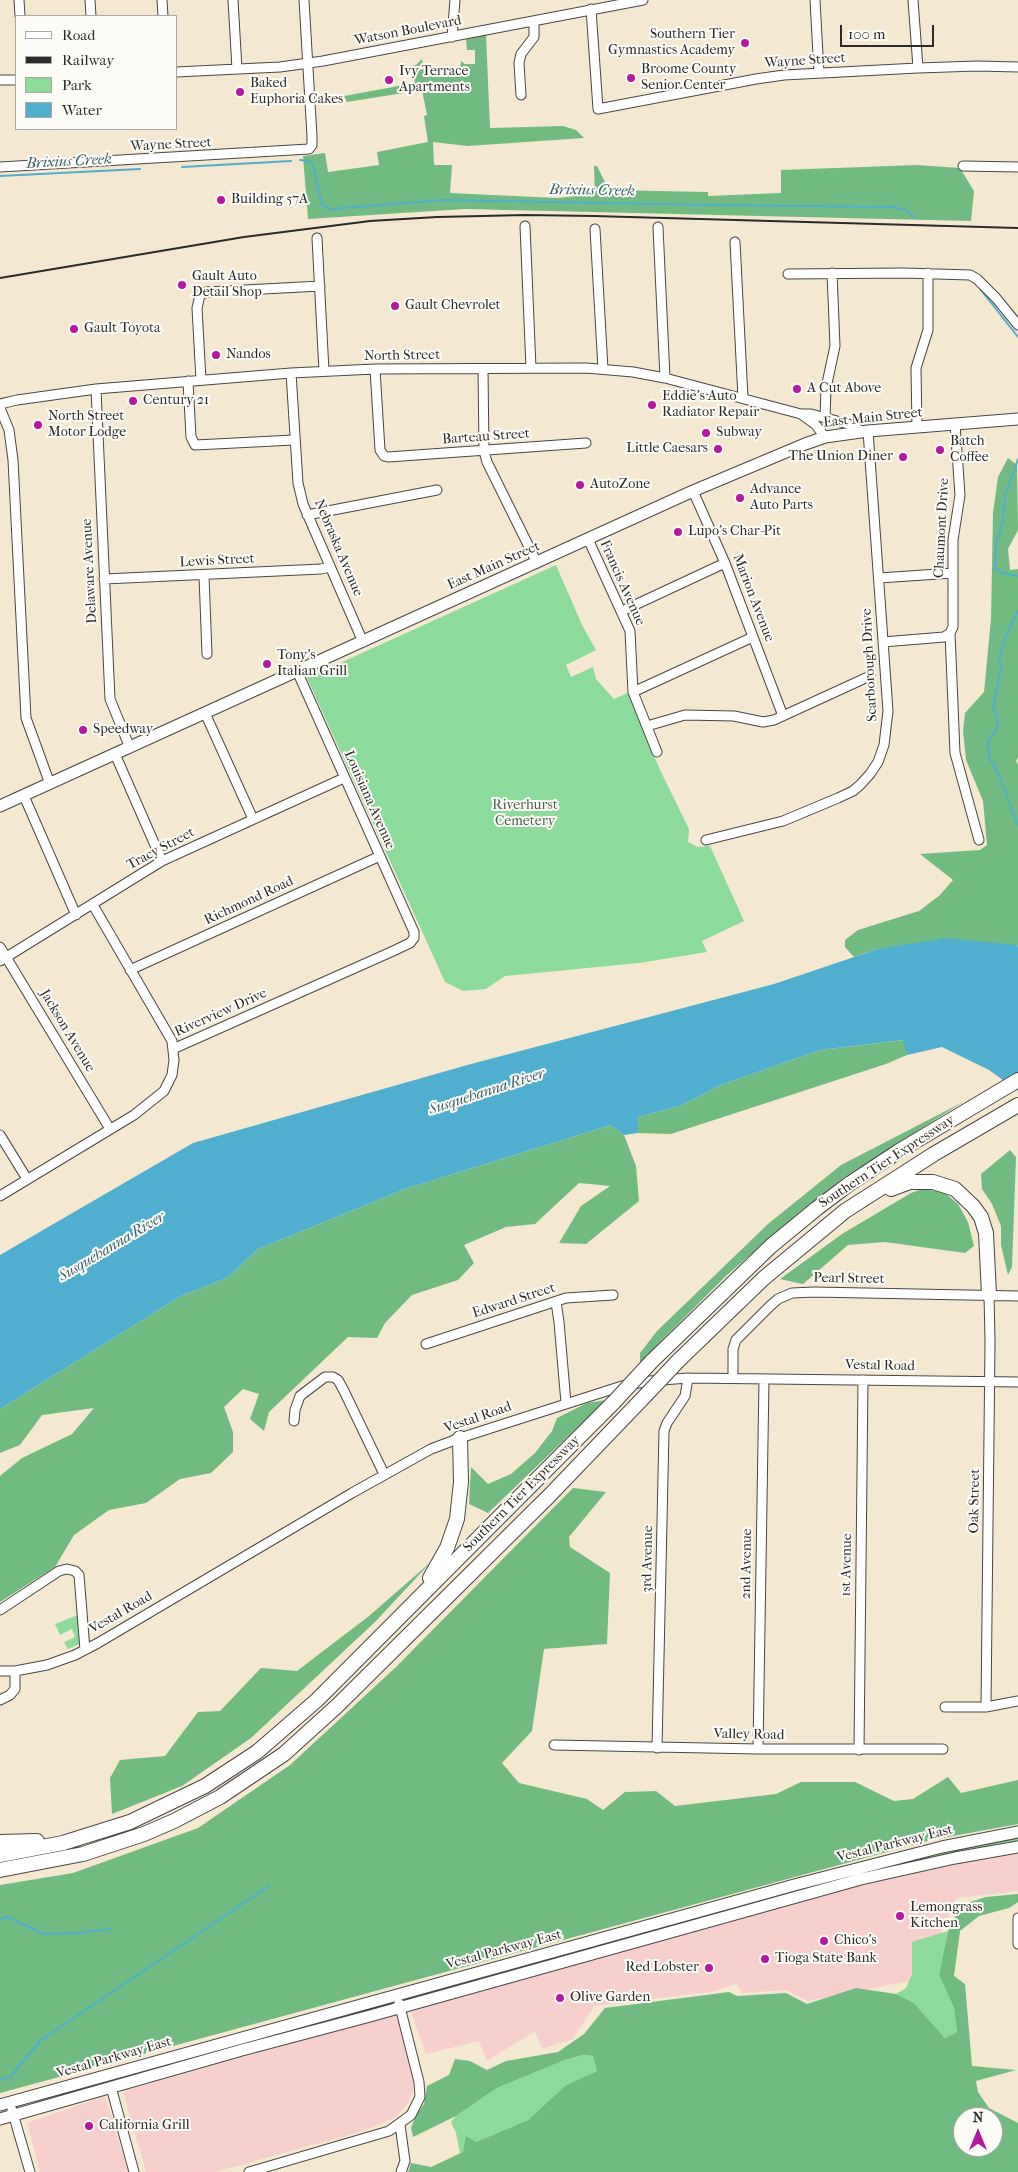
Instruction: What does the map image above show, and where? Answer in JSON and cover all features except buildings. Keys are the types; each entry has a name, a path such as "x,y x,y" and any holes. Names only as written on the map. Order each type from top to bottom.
{"highway":[{"name":"Southern Tier Expressway","path":"0,1855 63,1843 130,1822 181,1799 251,1756 297,1719 614,1402 651,1362 771,1246 816,1209 884,1161 1018,1080"},
{"name":"Southern Tier Expressway","path":"0,1870 102,1848 166,1824 220,1797 284,1754 377,1667 549,1496 678,1361 764,1278 845,1211 934,1154 1018,1105"},
{"path":"845,1211 897,1186 910,1182 933,1182 955,1190 973,1206 981,1217 986,1233 989,1295"},
{"path":"405,1611 438,1567 453,1531 461,1482 460,1438"},
{"path":"0,1842 51,1840 97,1833"},
{"path":"0,1874 16,1868"}],"main road":[{"name":"East Main Street","path":"0,806 767,458 826,437 865,431 1018,419"},
{"name":"Vestal Parkway East","path":"5,2104 798,1884 942,1847 1018,1832"},
{"name":"Vestal Parkway East","path":"0,2119 861,1879 955,1858 1018,1847"}],"street":[{"path":"19,0 20,15"},
{"path":"90,0 91,15"},
{"path":"162,0 163,15"},
{"path":"233,0 237,69"},
{"path":"304,0 308,64"},
{"path":"452,37 455,0"},
{"name":"Watson Boulevard","path":"178,72 308,64 643,0"},
{"path":"815,0 819,73"},
{"path":"914,0 918,68"},
{"name":"Wayne Street","path":"592,10 598,109 756,79 819,73 918,68 1018,68"},
{"path":"521,95 518,63 521,54 534,37 534,21"},
{"name":"Wayne Street","path":"0,167 309,150 312,145 308,64"},
{"path":"0,80 15,80"},
{"path":"963,166 1018,167"},
{"path":"525,226 531,368"},
{"path":"658,227 664,378"},
{"path":"595,229 603,369"},
{"path":"317,238 324,371"},
{"path":"735,242 742,398"},
{"path":"825,418 826,388 835,346 832,273"},
{"path":"917,427 916,368 928,330 928,273"},
{"path":"788,274 970,274 978,279 996,298 1018,325"},
{"path":"201,380 197,308 200,296 208,292 320,286"},
{"name":"North Street","path":"0,406 17,400 96,389 290,373 531,368 603,369 664,378 801,414 811,414 848,424 865,431"},
{"path":"483,369 484,451 487,462 537,563"},
{"name":"Barteau Street","path":"375,370 380,450 384,456 586,443"},
{"name":"Nebraska Avenue","path":"290,373 298,483 307,515 363,642"},
{"path":"188,381 191,437 195,445 294,440"},
{"name":"Delaware Avenue","path":"96,389 110,699 130,748"},
{"path":"0,406 9,430 13,460 26,718 50,784"},
{"name":"North Street","path":"801,414 815,424 826,437"},
{"name":"Chaumont Drive","path":"955,424 960,495 953,540 953,627 950,633 954,753 980,840"},
{"name":"Scarborough Drive","path":"706,840 754,830 804,813 853,791 870,774 878,762 886,733 888,712 879,578 865,431"},
{"path":"307,515 437,490"},
{"name":"Marion Avenue","path":"693,491 725,564 783,716"},
{"name":"Francis Avenue","path":"588,539 630,631 633,692 657,752"},
{"path":"622,611 725,564"},
{"name":"Lewis Street","path":"104,580 204,576 330,567"},
{"path":"879,578 953,573"},
{"path":"204,576 207,654"},
{"path":"884,642 944,637 950,633"},
{"path":"633,692 753,637"},
{"name":"Louisiana Avenue","path":"297,671 414,932 414,939"},
{"path":"647,726 685,715 734,716 762,722 783,716 870,676"},
{"path":"205,713 253,819"},
{"path":"115,754 162,861"},
{"name":"Tracy Street","path":"3,959 162,861 344,778"},
{"path":"24,796 76,915"},
{"name":"Richmond Road","path":"130,970 380,856"},
{"path":"93,905 164,1025 174,1049"},
{"name":"Riverview Drive","path":"0,1196 134,1115 164,1091 173,1069 174,1049 391,952 414,939"},
{"name":"Jackson Avenue","path":"0,947 3,959 110,1129"},
{"path":"0,1135 27,1179"},
{"name":"Pearl Street","path":"733,1378 733,1349 736,1340 774,1303 792,1293 1018,1296"},
{"name":"Edward Street","path":"426,1344 571,1297 614,1295"},
{"name":"Oak Street","path":"986,1707 990,1381 989,1295"},
{"path":"556,1302 560,1322 566,1403"},
{"path":"294,1421 297,1400 316,1382 328,1376 338,1380 384,1474"},
{"name":"Vestal Road","path":"0,1671 15,1671 47,1665 85,1650 384,1474 431,1449 566,1403 636,1383 688,1378 1018,1382"},
{"name":"3rd Avenue","path":"657,1748 664,1432 685,1396 688,1378"},
{"name":"2nd Avenue","path":"758,1749 764,1379"},
{"name":"1st Avenue","path":"859,1750 863,1380"},
{"path":"0,1610 59,1571 67,1569 75,1571 79,1575 85,1650"},
{"path":"0,1700 10,1695 15,1689 15,1671"},
{"path":"944,1707 986,1707 1018,1701"},
{"name":"Valley Road","path":"554,1745 657,1748 943,1749"},
{"path":"1018,1918 1018,1944"},
{"path":"249,2172 389,2131 400,2125 411,2115 418,2104 420,2090 416,2066 396,1995"},
{"path":"111,2087 134,2172"},
{"path":"5,2104 13,2115 30,2172"},
{"path":"400,2125 405,2160 401,2172"}],"shaded area":[{"path":"1018,1852 1018,1891 957,1898 919,1979 808,2001 786,1990 742,1993 737,1984 710,1992 594,2006 573,2039 542,2049 535,2031 487,2061 479,2041 426,2054 410,2009 859,1884 981,1857"},
{"path":"397,2014 415,2084 409,2102 396,2117 363,2131 215,2172 146,2172 123,2091"},
{"path":"105,2096 128,2172 40,2172 27,2123"}],"green space":[{"path":"486,35 490,128 563,126 576,130 584,138 468,146 433,142 434,165 452,165 450,193 557,198 595,194 594,166 597,166 609,190 708,192 708,196 781,193 781,170 917,165 960,168 974,191 971,221 465,209 308,219 303,156 325,153 328,172 379,165 377,152 428,142 424,116 427,115 422,90 347,102 344,96 415,83 412,66 422,59 424,72 434,71 434,75 460,73 461,61 465,64 475,64 475,50 467,50 466,39"},
{"path":"1008,458 1017,465 1018,530 1008,549 1010,570 1018,569 1018,757 1016,761 1018,765 1018,947 1016,945 878,949 854,957 845,947 845,940 858,930 919,911 940,895 953,880 920,854 980,850 987,845 983,801 966,760 963,731 965,713 984,692 991,619 993,513 998,477"},
{"name":"Riverhurst Cemetery","path":"556,565 582,625 596,650 566,665 571,677 593,667 596,679 614,699 630,692 640,723 660,770 689,829 688,842 697,847 710,846 744,921 702,941 707,952 639,963 505,976 486,989 463,991 445,982 307,678"},
{"path":"904,1040 907,1055 886,1064 671,1134 638,1133 638,1117 680,1106 721,1085 820,1050"},
{"path":"963,1102 843,1178 786,1224 727,1275 661,1341 640,1365 640,1353 657,1331 768,1224 841,1165"},
{"path":"611,1125 624,1135 636,1166 639,1201 586,1244 559,1243 581,1206 610,1186 579,1183 535,1224 506,1227 464,1245 474,1263 458,1280 412,1295 385,1323 377,1338 348,1337 269,1412 264,1431 250,1419 259,1394 243,1389 224,1407 233,1432 233,1452 211,1473 180,1479 146,1503 109,1510 74,1535 55,1567 0,1602 0,1476 22,1458 72,1434 94,1408 42,1415 20,1445 0,1453 0,1409 181,1296 227,1278 258,1249 405,1189"},
{"path":"1010,1150 1016,1157 1012,1267 1008,1275 1001,1245 1001,1226 992,1204 982,1189 981,1174"},
{"path":"922,1189 944,1192 958,1204 968,1222 974,1246 965,1253 885,1242 848,1245 803,1284 780,1279 842,1234 911,1193"},
{"path":"606,1400 488,1513 469,1504 471,1467 488,1484 511,1474 535,1453 552,1431 557,1418 587,1403"},
{"path":"573,1488 606,1492 569,1537 570,1547 610,1573 607,1644 544,1649 532,1731 502,1763 519,1783 587,1799 603,1810 625,1792 656,1791 675,1806 776,1794 801,1782 855,1782 894,1801 913,1799 948,1777 961,1793 1018,1780 1018,1824 931,1840 0,2093 0,1885 73,1873 198,1828 290,1765 396,1667"},
{"path":"432,1561 375,1622 251,1738 182,1786 112,1814 110,1778 120,1760 165,1756 198,1712 220,1711 261,1668 297,1671 369,1616"},
{"path":"78,1615 82,1643 68,1649 64,1642 75,1637 72,1629 60,1635 55,1624"},
{"path":"1018,1836 1018,1841 898,1865 410,1999 523,1965 911,1858"},
{"path":"1018,1894 1018,1902 1009,1908 979,1916 960,1931 954,1976 965,1984 972,2066 1016,2070 976,2081 978,2092 988,2107 953,2107 953,2157 1003,2157 1003,2115 1018,2123 1018,2172 408,2172 411,2163 431,2167 463,2152 466,2136 476,2142 528,2120 566,2085 597,2071 593,2056 583,2055 565,2060 497,2088 456,2116 413,2137 411,2128 416,2115 424,2104 427,2086 449,2075 455,2059 470,2061 487,2070 506,2061 558,2052 584,2034 605,2008 729,1992 737,1996 786,1993 807,2004 856,1988 896,1994 914,2003 945,2038 957,2032 954,2008 939,1975 948,1931 961,1905 986,1897"},
{"path":"948,1931 939,1975 954,2008 957,2032 945,2038 914,2003 896,1994 906,1988 912,1974 912,1942"},
{"path":"394,2000 396,2003 234,2046 253,2038"},
{"path":"583,2055 593,2056 597,2071 566,2085 528,2120 476,2142 460,2154 456,2133 451,2122 456,2116 497,2088 565,2060"}],"water":[{"name":"Susquehanna River","path":"946,938 1016,945 1018,947 1018,1091 989,1070 942,1047 907,1055 903,1040 820,1050 721,1085 680,1106 638,1117 638,1133 624,1135 611,1125 405,1189 258,1249 227,1278 181,1296 0,1409 0,1255 193,1143 471,1064 774,984 878,949"}],"waterway":[{"name":"Brixius Creek","path":"300,160 310,161 313,165 322,205 331,209 442,200 895,207 907,211 915,218"},
{"name":"Brixius Creek","path":"182,167 291,161"},
{"name":"Brixius Creek","path":"0,176 140,169"},
{"name":"Brixius Creek","path":"981,290 1018,337"},
{"name":"Brixius Creek","path":"1018,459 1005,495 1003,520 996,545 995,564 995,569 1018,576"},
{"name":"Brixius Creek","path":"1018,610 1006,636 999,658 1001,668 993,708 997,716 998,725 989,739 988,746 990,759 998,773 1018,826"},
{"path":"0,2079 10,2077 41,2040 269,1886"},
{"path":"0,1919 8,1917 43,1934 78,1933 110,1929"}],"railway":[{"path":"0,278 244,237 370,221 437,217 594,216 1018,228"}],"place":[{"name":"Southern Tier Gymnastics Academy","path":"745,43"},
{"name":"Broome County Senior Center","path":"631,78"},
{"name":"Ivy Terrace Apartments","path":"389,80"},
{"name":"Baked Euphoria Cakes","path":"240,92"},
{"name":"Building 57A","path":"221,200"},
{"name":"Gault Auto Detail Shop","path":"182,285"},
{"name":"Gault Chevrolet","path":"395,306"},
{"name":"Gault Toyota","path":"74,329"},
{"name":"Nandos","path":"216,355"},
{"name":"A Cut Above","path":"797,389"},
{"name":"Century 21","path":"133,401"},
{"name":"Eddie's Auto Radiator Repair","path":"652,405"},
{"name":"North Street Motor Lodge","path":"38,425"},
{"name":"Subway","path":"706,433"},
{"name":"Little Caesars","path":"718,449"},
{"name":"Batch Coffee","path":"940,450"},
{"name":"The Union Diner","path":"903,457"},
{"name":"AutoZone","path":"580,485"},
{"name":"Advance Auto Parts","path":"740,498"},
{"name":"Lupo's Char-Pit","path":"678,532"},
{"name":"Tony’s Italian Grill","path":"267,664"},
{"name":"Speedway","path":"83,730"},
{"name":"Lemongrass Kitchen","path":"900,1916"},
{"name":"Chico's","path":"824,1941"},
{"name":"Tioga State Bank","path":"765,1959"},
{"name":"Red Lobster","path":"709,1968"},
{"name":"Olive Garden","path":"560,1998"},
{"name":"California Grill","path":"89,2126"}]}
